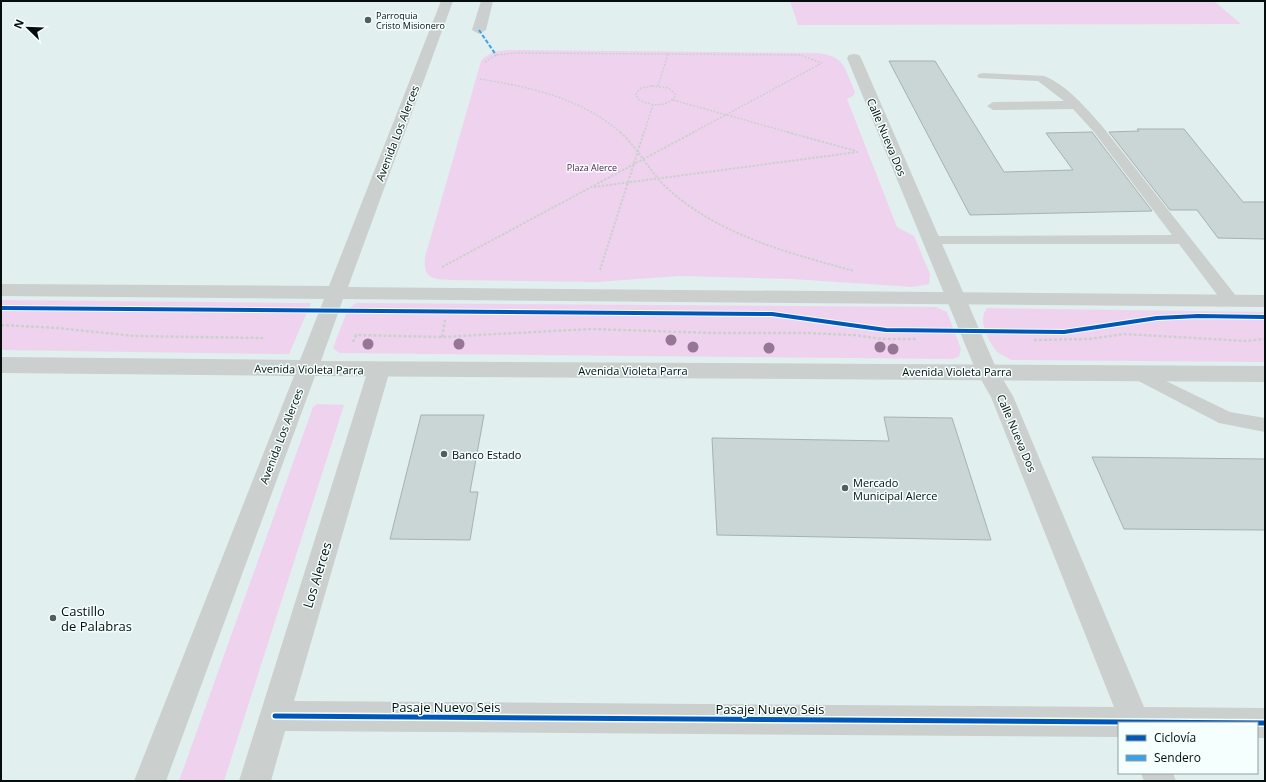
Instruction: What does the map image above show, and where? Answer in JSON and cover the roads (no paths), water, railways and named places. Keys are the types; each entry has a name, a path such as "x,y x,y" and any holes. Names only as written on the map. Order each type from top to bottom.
{"main road":[{"name":"Avenida Los Alerces","path":"150,781 447,1"},
{"path":"478,30 487,1"},
{"name":"Calle Nueva Dos","path":"854,58 987,371 1002,396 1136,722"},
{"path":"1,290 335,294 1265,300"},
{"name":"Avenida Violeta Parra","path":"1,365 379,370 987,371 1265,374"},
{"name":"Los Alerces","path":"255,781 379,370"},
{"name":"Pasaje Nuevo Seis","path":"275,716 1118,723"}],"lane":[{"path":"983,76 1040,78 1047,81 1076,105 1098,129 1230,300"},
{"path":"993,106 1076,105"},
{"path":"932,241 1183,239"},
{"path":"1135,372 1226,418 1265,425"}],"place":[{"name":"Parroquia Cristo Misionero","path":"368,20"},
{"name":"Banco Estado","path":"444,454"},
{"name":"Mercado Municipal Alerce","path":"845,488"},
{"name":"Castillo de Palabras","path":"53,618"}],"park label":[{"name":"Plaza Alerce","path":"592,167"}]}
